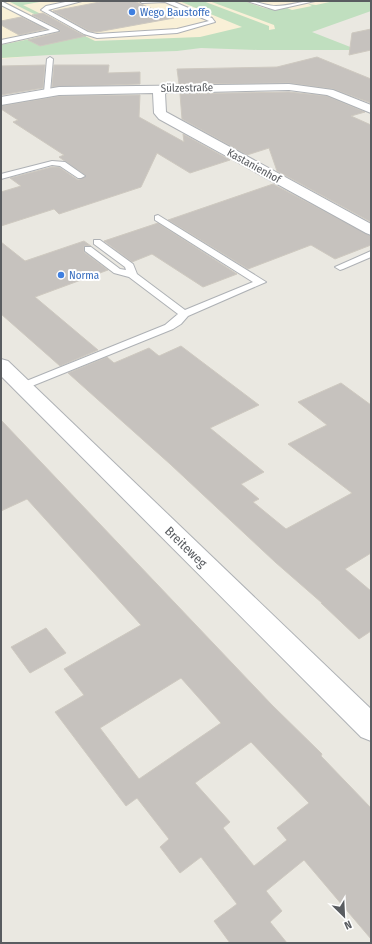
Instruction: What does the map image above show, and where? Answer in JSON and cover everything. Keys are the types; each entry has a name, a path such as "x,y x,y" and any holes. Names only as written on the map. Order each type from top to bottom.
{"street":[{"name":"Sülzestraße","path":"1,100 46,92 159,88 302,88 332,93 371,109"},
{"name":"Kastanienhof","path":"159,88 160,113 163,116 371,230"},
{"name":"Breiteweg","path":"1,365 371,728"}],"lane":[{"path":"79,1 48,7 44,10 86,33 97,36 177,31 208,25 212,22 210,19 167,1"},
{"path":"142,1 163,1"},
{"path":"250,1 275,8 312,1"},
{"path":"1,2 56,31 2,41"},
{"path":"46,92 50,59"},
{"path":"1,177 52,163 62,164 81,176"},
{"path":"23,386 169,327 177,322 184,314 261,282 158,218"},
{"path":"97,242 130,266 132,275"},
{"path":"88,249 117,272 132,275 184,314"},
{"path":"340,266 371,254"}],"shaded area":[{"path":"1,1 371,1 275,29 225,39 66,41 29,49 31,56 1,59"}],"green space":[{"path":"8,1 45,1 23,5 95,41 200,37 242,27 179,1 203,1 269,26 269,30 275,29 274,25 209,1 244,1 264,8 276,10 287,8 292,10 312,6 308,4 316,5 334,1 371,1 371,11 312,32 358,50 258,50 201,48 177,51 1,58 1,45 68,31"}],"building":[{"path":"105,1 134,1 174,18 97,32 89,31 53,11"},
{"path":"43,13 86,36 40,46 28,40 60,32 59,29 32,15"},
{"path":"21,17 46,29 19,35 1,25 1,21"},
{"path":"371,29 371,50 349,55 352,33"},
{"path":"317,57 371,79 371,103 333,89 289,83 179,84 177,69 277,67"},
{"path":"45,65 43,88 1,95 1,66"},
{"path":"54,65 109,65 108,73 140,72 140,84 52,87"},
{"path":"289,92 327,96 365,112 351,116 371,125 371,222 277,171 269,148 247,155 182,119 180,94"},
{"path":"140,95 139,117 184,142 183,134 230,160 190,173 157,153 141,187 59,214 54,209 1,226 1,192 21,186 10,178 52,167 59,167 78,180 86,176 59,157 64,155 13,122 18,120 1,109 1,106 59,96"},
{"path":"273,184 371,236 371,245 335,259 311,245 248,269 168,220"},
{"path":"158,223 237,274 203,287 152,254 132,262 104,241"},
{"path":"84,241 91,246 84,246 84,252 108,270 35,297 98,350 60,366 1,314 1,242 25,261"},
{"path":"181,346 259,405 210,428 264,472 241,484 259,499 253,502 286,529 352,493 288,444 327,425 298,402 341,383 371,405 371,553 345,569 371,591 371,631 359,639 322,603 275,562 170,464 68,373 107,357 114,363 149,348 159,356"},
{"path":"1,420 272,705 322,754 321,756 371,808 371,939 304,860 266,891 282,911 270,922 287,943 230,943 214,921 237,904 201,857 180,873 160,847 169,839 137,798 126,806 55,712 84,695 64,669 141,625 27,499 1,511","holes":["181,678 221,723 139,779 100,728","251,742 309,803 277,828 287,840 254,866 223,828 230,822 195,783"]},
{"path":"46,628 66,653 30,673 11,647"}],"place":[{"name":"Wego Baustoffe","path":"132,12"},
{"name":"Norma","path":"61,275"}]}
